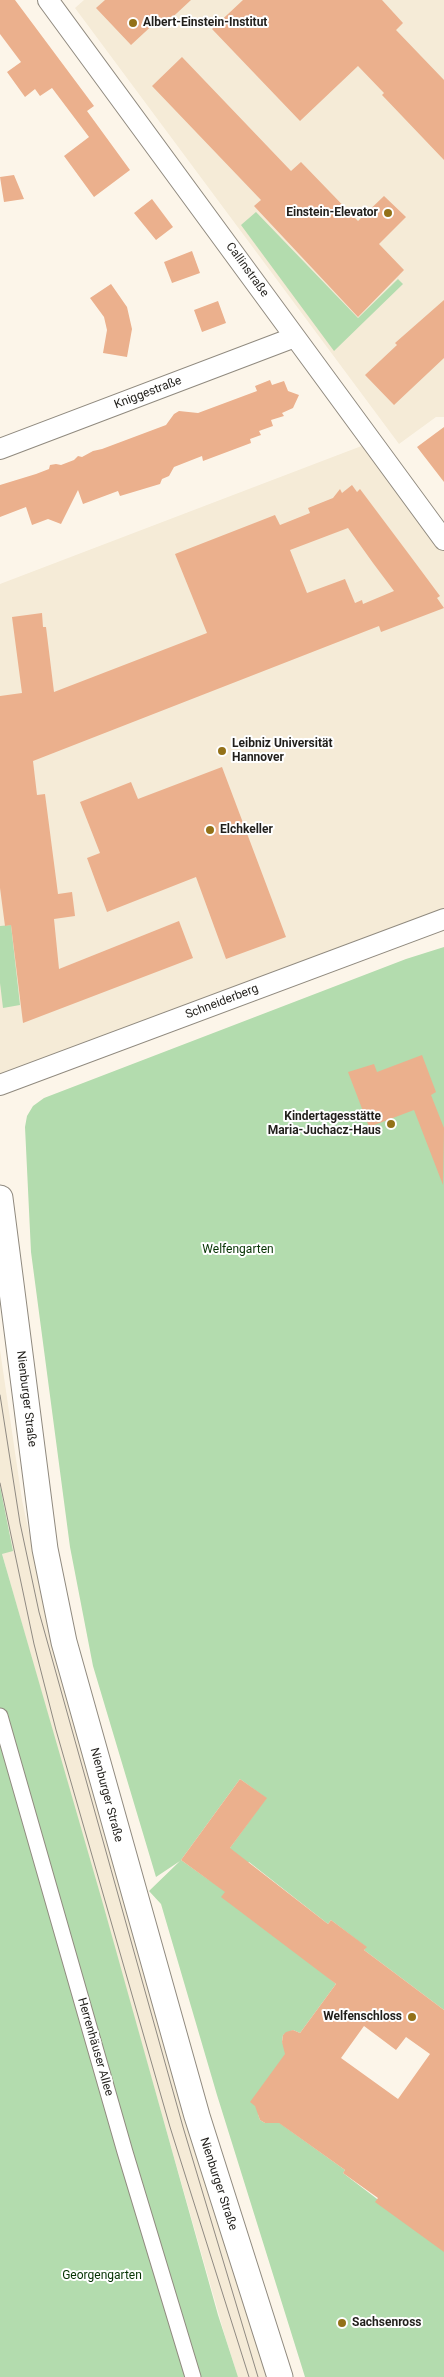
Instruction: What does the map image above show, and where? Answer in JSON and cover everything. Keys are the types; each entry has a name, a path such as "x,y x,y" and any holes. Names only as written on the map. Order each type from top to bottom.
{"street":[{"name":"Callinstraße","path":"48,0 444,540"},
{"name":"Kniggestraße","path":"0,449 295,337"},
{"name":"Schneiderberg","path":"0,1085 444,918"},
{"name":"Nienburger Straße","path":"0,1198 45,1549 64,1642 202,2132 280,2377"},
{"name":"Herrenhäuser Allee","path":"0,1716 122,2143 193,2377"}],"shaded area":[{"path":"84,0 444,0 444,417 436,417 399,444 75,8"},
{"name":"Leibniz Universität Hannover","path":"372,442 444,540 444,919 0,1085 0,584"},
{"path":"0,1350 22,1500 32,1547 37,1547 269,2377 238,2377 2,1554 13,1550 0,1486"}],"green space":[{"path":"256,212 358,318 398,279 403,284 334,351 241,225"},
{"path":"11,925 20,1005 3,1008 0,983 0,926"},
{"name":"Welfengarten","path":"444,947 444,2010 364,1950 366,1947 331,1920 328,1924 249,1862 245,1865 227,1852 266,1798 240,1779 181,1860 209,1880 211,1877 336,1984 300,2033 293,2030 283,2035 282,2042 287,2051 258,2114 260,2120 270,2123 274,2119 345,2170 343,2173 444,2250 444,2377 305,2377 217,2095 161,1904 149,1891 180,1861 156,1877 93,1666 70,1547 31,1252 25,1127 27,1116 33,1106 44,1098 406,959"},
{"name":"Georgengarten","path":"0,1486 13,1551 2,1554 103,1904 218,2315 238,2377 0,2377"}],"building":[{"path":"0,0 15,0 94,106 87,111 130,170 94,197 64,156 89,137 52,88 40,96 35,89 25,97 7,72 21,62 0,34"},
{"name":"Albert-Einstein-Institut","path":"105,0 191,0 163,26 158,20 131,45 96,8"},
{"name":"Albert-Einstein-Institut","path":"243,0 382,0 403,23 396,30 444,80 444,160 382,95 384,93 358,66 300,121 212,29"},
{"path":"182,57 291,171 301,162 358,221 384,196 406,217 379,244 404,270 358,317 254,206 261,200 152,86"},
{"path":"14,175 24,199 4,202 0,177"},
{"path":"152,199 173,227 156,240 134,213"},
{"path":"192,251 200,273 172,283 164,262"},
{"path":"111,284 127,307 132,329 127,357 103,353 107,330 104,317 90,298"},
{"path":"444,300 444,358 394,405 365,375 397,345 395,343"},
{"path":"218,301 226,323 202,332 194,310"},
{"path":"270,380 272,385 284,381 288,391 299,395 293,408 282,413 284,416 271,420 273,426 259,431 261,435 250,439 251,443 203,461 202,456 174,467 169,476 162,479 160,484 120,496 118,491 83,504 78,490 61,524 48,519 32,525 26,507 0,517 0,485 49,469 50,465 61,465 74,460 78,456 82,457 93,451 166,425 174,414 179,411 198,413 257,391 255,386"},
{"path":"444,427 444,482 417,447"},
{"path":"352,485 357,492 360,489 440,596 437,598 444,608 381,632 379,626 33,761 37,795 45,794 58,894 72,892 75,916 54,919 59,969 179,921 193,958 23,1023 11,925 5,926 0,888 0,696 22,693 12,617 42,613 43,627 46,627 54,692 207,633 175,554 275,515 280,525 310,513 308,508 333,498 340,489 342,493","holes":["348,528 394,591 363,604 362,600 355,603 345,579 307,593 290,550"]},
{"path":"222,767 286,937 226,959 196,877 107,912 87,858 100,853 80,802 131,782 138,799"},
{"path":"422,1055 436,1092 431,1095 444,1128 443,1185 414,1110 369,1127 348,1072 374,1064 377,1072"},
{"name":"Welfenschloss","path":"240,1779 267,1798 230,1848 328,1924 331,1920 367,1947 364,1950 444,2010 444,2252 375,2202 378,2198 343,2173 345,2170 279,2123 265,2123 260,2120 255,2106 250,2102 285,2054 282,2042 283,2035 293,2030 300,2033 336,1984 221,1897 225,1892 181,1860","holes":["364,2026 396,2050 406,2037 430,2054 398,2099 341,2058"]}],"tram line":[{"path":"0,1395 20,1523 39,1612 183,2127 258,2377"},
{"path":"0,1483 34,1644 56,1730 170,2127 249,2377"}],"place":[{"name":"Albert-Einstein-Institut","path":"133,23"},
{"name":"Einstein-Elevator","path":"388,213"},
{"name":"Leibniz Universität Hannover","path":"222,751"},
{"name":"Elchkeller","path":"210,830"},
{"name":"Kindertagesstätte Maria-Juchacz-Haus","path":"391,1124"},
{"name":"Welfenschloss","path":"412,2017"},
{"name":"Sachsenross","path":"342,2323"}]}
